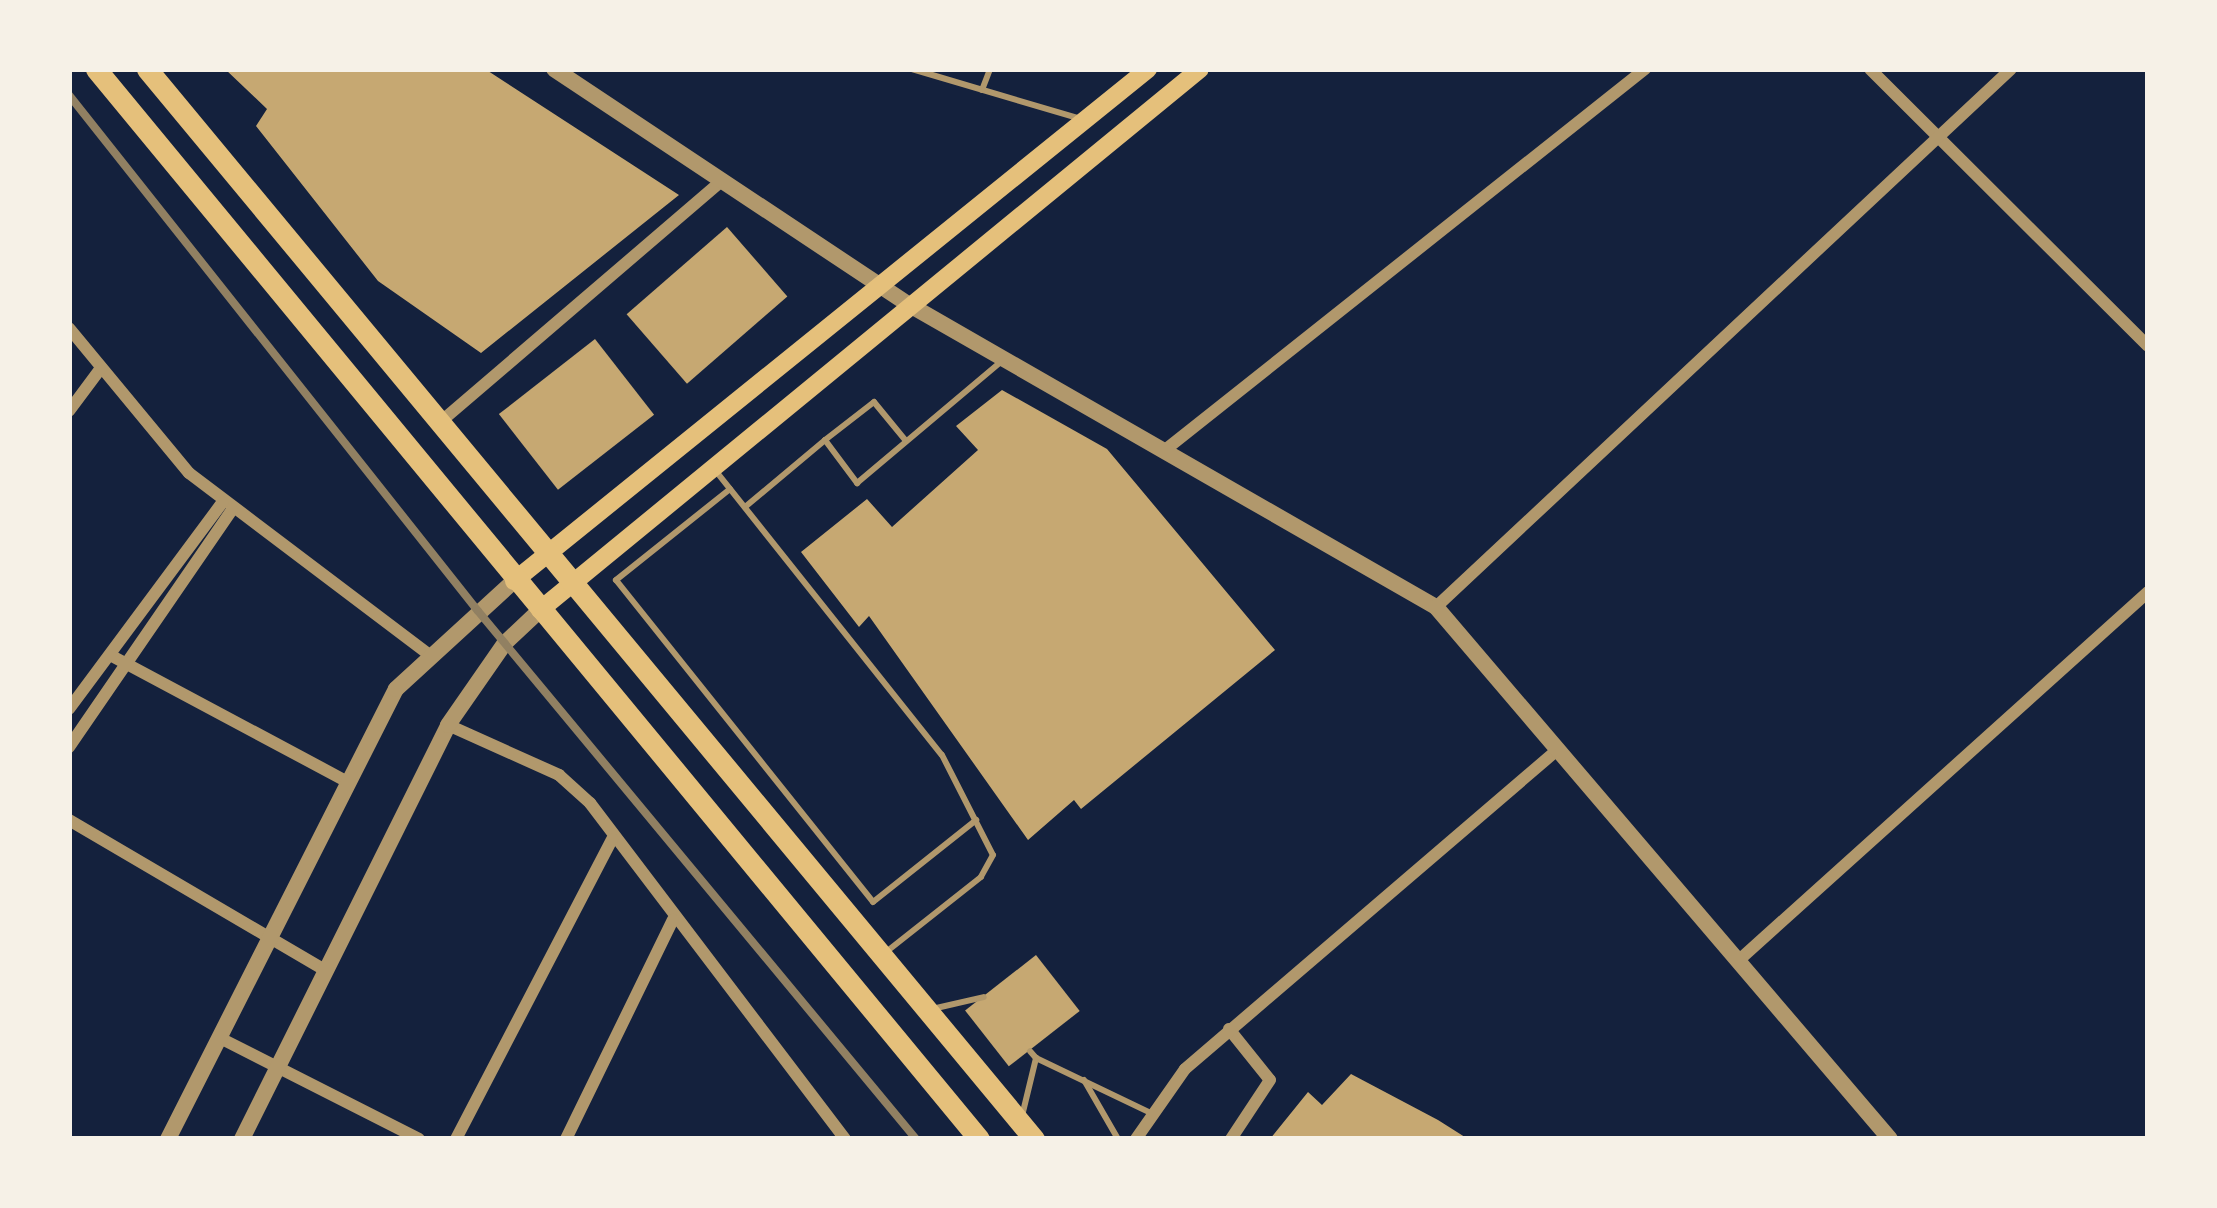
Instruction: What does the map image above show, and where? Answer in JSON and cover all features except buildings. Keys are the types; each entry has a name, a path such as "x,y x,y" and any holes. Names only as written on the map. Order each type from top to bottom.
{"main road":[{"path":"96,69 979,1139"},
{"path":"147,69 544,555 573,576 1027,1131"},
{"path":"514,581 1148,69"},
{"path":"540,610 573,576 1200,69"}],"street":[{"path":"554,69 908,304 1436,607 1890,1139"},
{"path":"1165,450 1645,69"},
{"path":"1870,69 2148,346"},
{"path":"1436,607 2011,69"},
{"path":"437,425 720,182"},
{"path":"69,328 227,506 427,653"},
{"path":"69,411 101,368"},
{"path":"69,709 227,506"},
{"path":"69,747 131,667 159,610 227,506"},
{"path":"168,1139 396,689 427,653 514,581"},
{"path":"1738,961 2148,592"},
{"path":"242,1139 448,725 505,643 540,610"},
{"path":"110,655 348,782"},
{"path":"448,725 559,775 845,1139"},
{"path":"1136,1139 1185,1069 1559,749"},
{"path":"69,820 326,971"},
{"path":"456,1139 612,838"},
{"path":"566,1139 674,920"},
{"path":"1229,1029 1270,1080 1232,1139"},
{"path":"220,1038 419,1139"}],"lane":[{"path":"912,69 1084,120"},
{"path":"982,91 990,69"},
{"path":"824,440 857,483 1005,358"},
{"path":"744,507 874,402 906,442"},
{"path":"711,464 942,755 993,855 981,878 883,954"},
{"path":"730,489 616,580 872,902 976,820"},
{"path":"928,1010 984,997"},
{"path":"1027,1131 1033,1054 1156,1114"},
{"path":"1082,1077 1118,1139"}],"railway":[{"path":"69,95 478,611 916,1139"}]}
